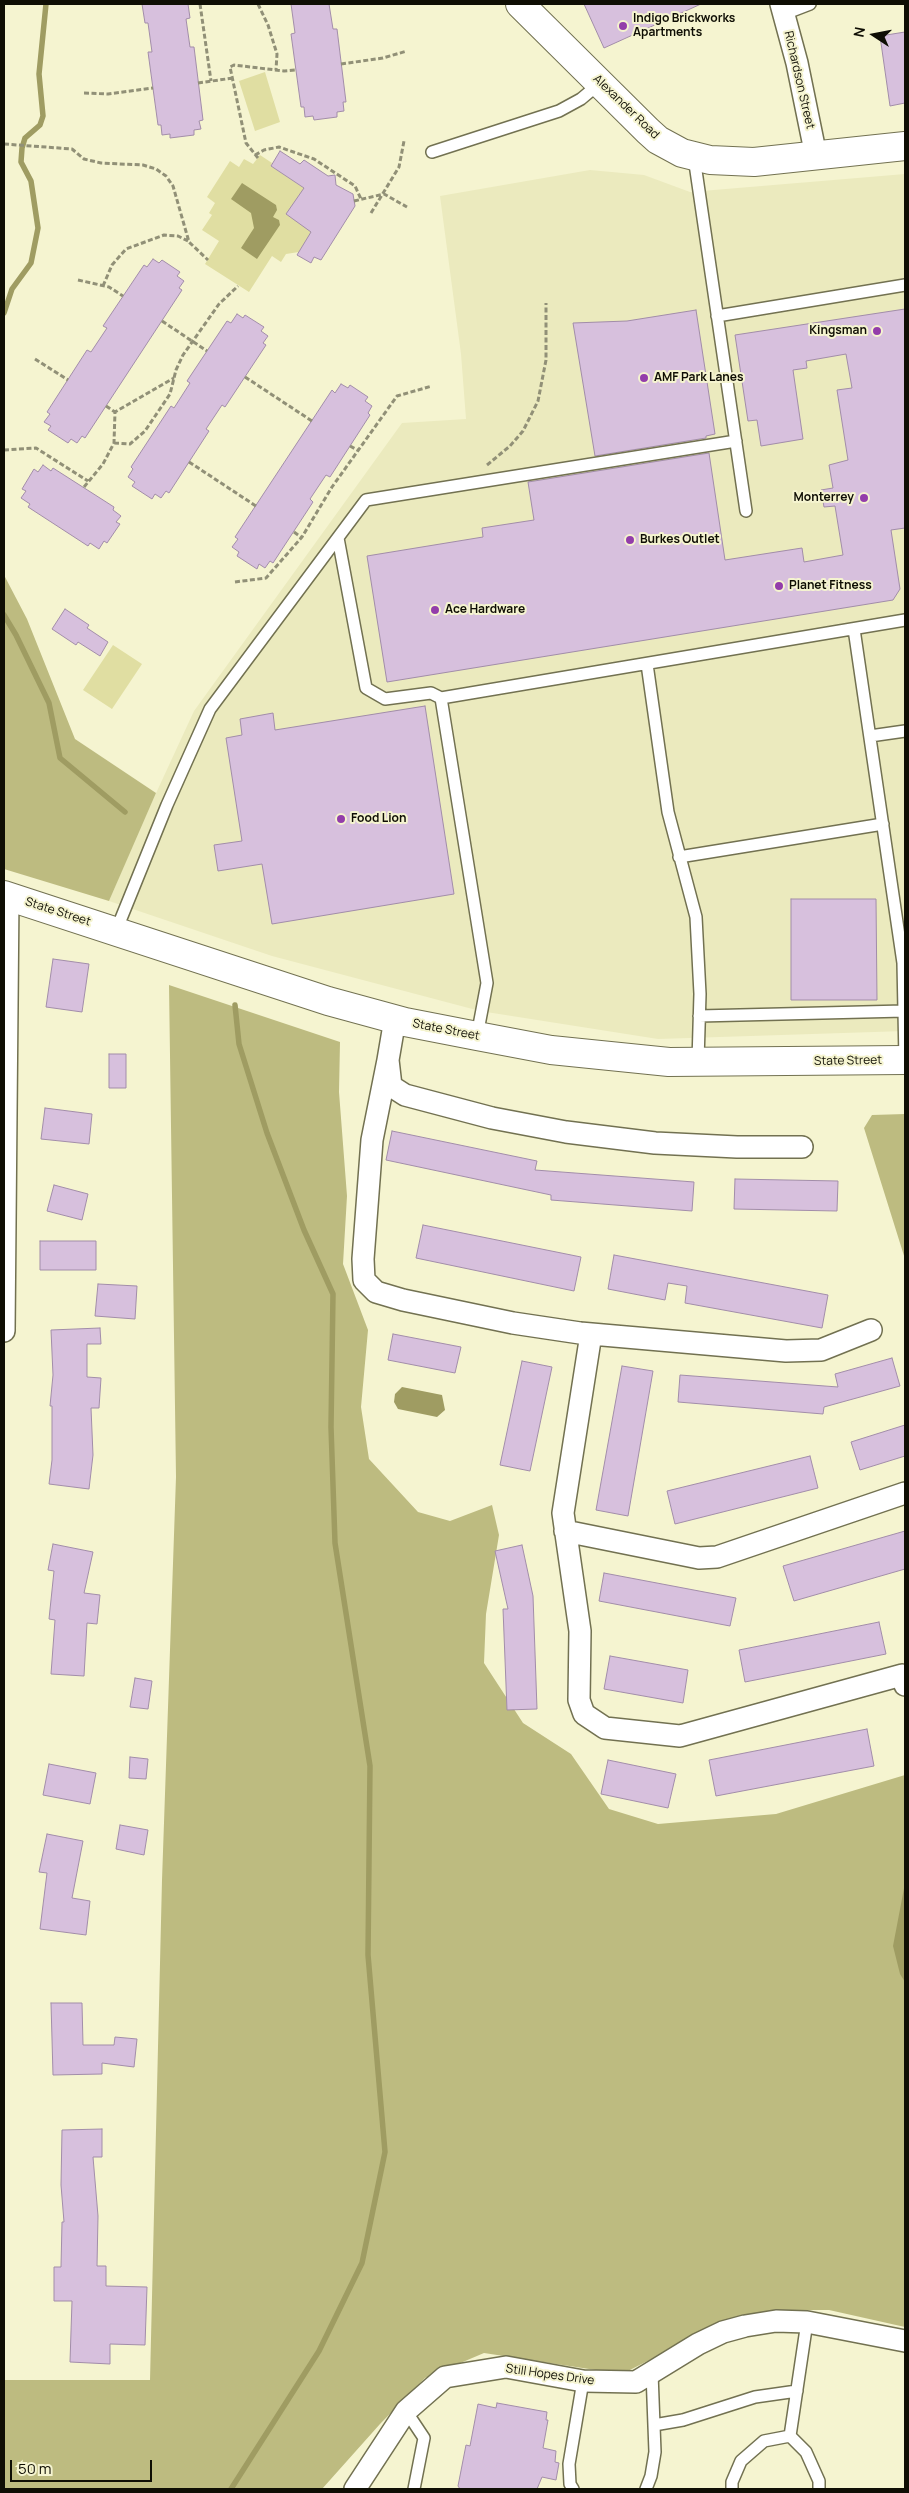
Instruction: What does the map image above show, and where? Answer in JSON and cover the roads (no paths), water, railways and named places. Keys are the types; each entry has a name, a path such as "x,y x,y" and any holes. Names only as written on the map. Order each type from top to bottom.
{"main road":[{"name":"Alexander Road","path":"520,4 658,140 694,157 731,162 754,162 905,146"},
{"name":"State Street","path":"6,896 295,991 395,1019 551,1050 698,1063 905,1060"}],"street":[{"name":"Richardson Street","path":"783,9 816,156"},
{"path":"4,1330 6,896"},
{"path":"395,1019 372,1140 363,1259 364,1280 376,1292 403,1300 513,1323 591,1334 786,1351 821,1350 871,1330"},
{"path":"388,1060 391,1086 405,1095 492,1118 566,1132 654,1144 802,1147"},
{"path":"591,1334 563,1513 580,1631 580,1700 584,1714 605,1728 680,1736 902,1675 905,1684"},
{"path":"565,1531 699,1558 717,1557 905,1493"},
{"name":"Still Hopes Drive","path":"355,2489 406,2411 445,2377 506,2367 583,2381 636,2382 698,2344 723,2332 776,2321 807,2322 905,2341"}],"lane":[{"path":"783,9 810,4"},
{"path":"432,152 559,111 581,99 601,83"},
{"path":"694,157 746,511"},
{"path":"718,316 905,285"},
{"path":"116,931 167,805 210,708 366,500 736,441"},
{"path":"338,538 366,688 385,699 431,693 441,698 905,620"},
{"path":"854,629 883,824 902,931 905,1060"},
{"path":"647,664 668,812 696,916 699,1016 698,1063"},
{"path":"441,698 487,983 476,1036"},
{"path":"870,736 905,731"},
{"path":"679,857 883,824"},
{"path":"699,1016 904,1011"},
{"path":"790,2436 807,2322"},
{"path":"646,2489 651,2476 655,2452 652,2373"},
{"path":"574,2489 570,2484 569,2464 583,2381"},
{"path":"654,2425 683,2420 755,2397 797,2391"},
{"path":"406,2411 424,2438 414,2489"},
{"path":"732,2489 732,2482 741,2461 764,2442 790,2436"},
{"path":"790,2436 806,2452 819,2481 819,2489"}],"waterway":[{"path":"4,313 12,289 31,263 38,228 31,181 21,162 25,138 40,125 43,116 39,74 46,4"},
{"path":"4,615 16,635 49,703 60,758 125,812"},
{"path":"231,2489 319,2351 362,2263 385,2152 368,1955 370,1766 335,1543 331,1427 333,1294 304,1230 267,1133 239,1044 235,1005"}],"place":[{"name":"Indigo Brickworks Apartments","path":"623,26"},
{"name":"Kingsman","path":"877,331"},
{"name":"AMF Park Lanes","path":"644,378"},
{"name":"Monterrey","path":"864,498"},
{"name":"Burkes Outlet","path":"630,540"},
{"name":"Planet Fitness","path":"779,586"},
{"name":"Ace Hardware","path":"435,610"},
{"name":"Food Lion","path":"341,819"}]}
